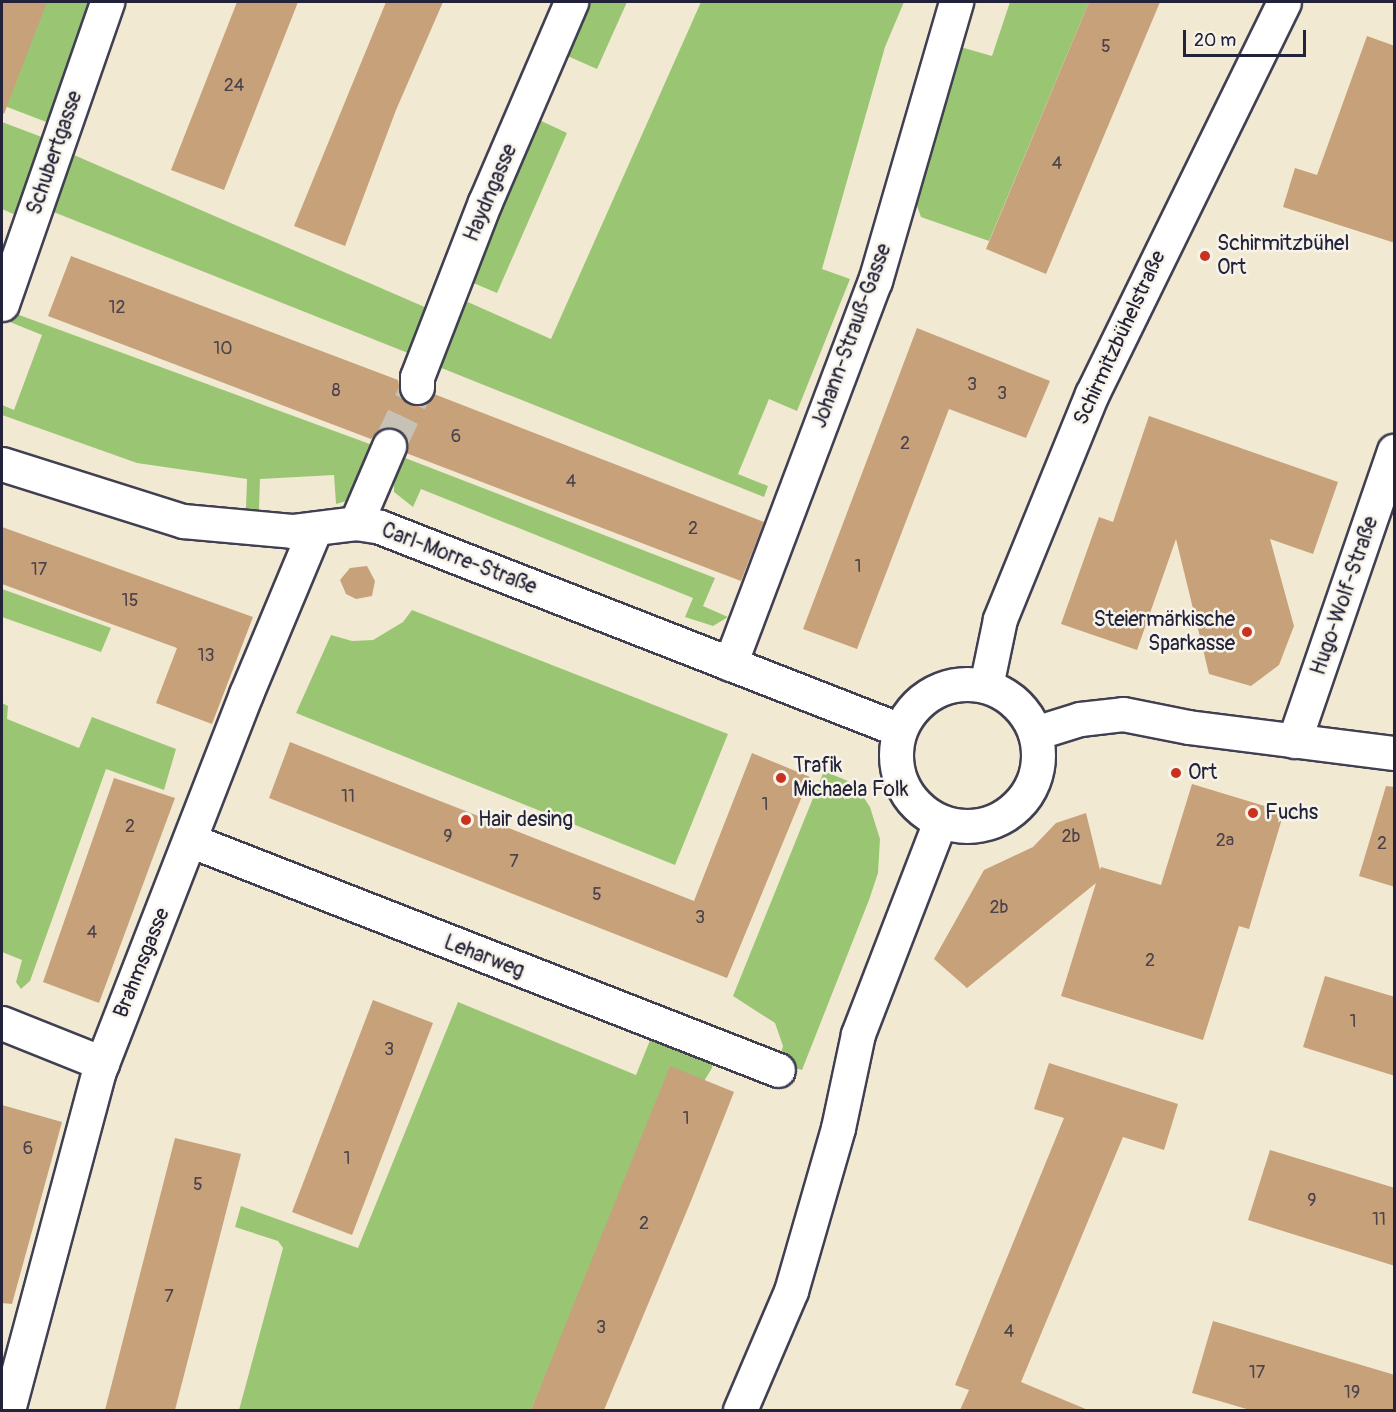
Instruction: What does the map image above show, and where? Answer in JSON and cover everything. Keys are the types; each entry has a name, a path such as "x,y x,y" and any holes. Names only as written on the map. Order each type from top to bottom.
{"street":[{"name":"Schubertgasse","path":"2,304 107,2"},
{"name":"Haydngasse","path":"417,382 485,202 571,2"},
{"name":"Johann-Strauß-Gasse","path":"730,664 875,281 956,2"},
{"name":"Schirmitzbühelstraße","path":"986,686 1000,619 1092,394 1284,2"},
{"path":"356,523 389,446"},
{"name":"Hugo-Wolf-Straße","path":"1294,741 1395,451"},
{"name":"Carl-Morre-Straße","path":"2,464 183,521 315,529 356,523 380,527 900,730"},
{"name":"Brahmsgasse","path":"8,1410 102,1063 192,841 246,694 315,529"},
{"path":"955,686 986,686 1007,696 1024,712 1035,733 1038,755 1034,778 1024,798 1007,814 986,824 963,826 940,821 921,810 907,794 898,774 896,752 900,730 910,711 926,697 955,686"},
{"path":"1035,733 1080,719 1123,714 1294,741 1395,753"},
{"path":"740,1410 791,1291 838,1128 858,1034 940,821"},
{"name":"Leharweg","path":"192,841 778,1070"},
{"path":"2,1023 102,1063"}],"green space":[{"path":"2,2 93,2 49,123 2,105"},
{"path":"586,2 627,2 597,69 563,54"},
{"path":"701,2 904,2 885,47 822,269 850,279 797,411 769,399 738,474 768,486 764,497 434,365 461,299 551,339"},
{"path":"1010,2 1089,2 989,241 921,217 916,203 957,46 992,56"},
{"path":"537,119 567,133 497,293 471,282"},
{"path":"2,122 47,139 18,216 2,209"},
{"path":"74,155 427,308 408,353 51,211"},
{"path":"11,312 378,447 350,500 336,504 334,475 260,479 259,509 250,511 246,508 247,479 137,463 2,415 2,405 14,410 42,335 10,322"},
{"path":"400,456 715,578 703,606 728,617 713,626 685,617 693,598 421,489 413,507 394,492 394,472"},
{"path":"2,589 111,628 101,652 2,617"},
{"path":"412,610 728,734 675,865 296,713 331,635 352,641 373,640 403,622"},
{"path":"2,703 8,706 7,719 79,748 92,717 176,749 164,790 106,769 30,981 21,989 16,982 22,960 2,952"},
{"path":"824,771 855,784 870,807 880,839 878,873 802,1070 774,1062 779,1060 783,1046 775,1023 733,996"},
{"path":"458,1002 636,1075 655,1028 714,1055 712,1068 588,1273 531,1410 239,1410 283,1248 278,1241 235,1227 241,1206 358,1248"}],"building":[{"path":"2,2 47,2 4,114 2,113"},
{"path":"237,2 298,2 224,190 171,170"},
{"path":"386,2 443,2 396,110 345,246 294,226"},
{"path":"1089,2 1160,2 1046,274 986,249"},
{"path":"1367,36 1395,46 1395,243 1283,207 1295,168 1317,175"},
{"path":"71,256 398,380 401,396 408,403 426,403 434,394 764,522 741,581 406,453 404,435 396,429 378,431 371,439 48,316"},
{"path":"917,328 1050,381 1026,438 949,409 857,649 803,629"},
{"path":"1149,416 1338,482 1313,554 1270,539 1294,626 1279,665 1251,686 1209,674 1176,539 1137,650 1061,624 1099,517 1113,522"},
{"path":"2,527 253,617 212,724 156,703 177,648 2,584"},
{"path":"367,566 375,581 372,596 356,599 346,594 340,580 350,568"},
{"path":"290,742 694,901 752,753 810,777 727,978 269,798"},
{"path":"114,778 175,798 99,1003 43,982"},
{"path":"1192,784 1284,812 1249,929 1239,926 1203,1040 1061,996 1096,883 967,988 934,959 984,870 1033,847 1056,823 1086,813 1100,870 1101,867 1161,885"},
{"path":"1386,786 1395,787 1395,887 1359,876"},
{"path":"1325,976 1395,997 1395,1076 1303,1047"},
{"path":"373,1000 433,1023 352,1235 292,1212"},
{"path":"1049,1063 1178,1104 1164,1150 1123,1137 1021,1382 1088,1410 960,1410 969,1390 955,1385 1064,1118 1034,1109"},
{"path":"670,1066 734,1092 691,1201 604,1410 531,1410"},
{"path":"2,1105 62,1122 12,1304 2,1303"},
{"path":"175,1138 241,1154 175,1410 105,1410"},
{"path":"1270,1150 1395,1188 1395,1266 1248,1220"},
{"path":"1213,1321 1395,1375 1395,1410 1250,1410 1192,1393"}],"tunnel":[{"path":"389,446 417,387"}],"place":[{"name":"Schirmitzbühel Ort","path":"1205,256"},
{"name":"Steiermärkische Sparkasse","path":"1247,632"},
{"name":"Ort","path":"1176,773"},
{"name":"Trafik Michaela Folk","path":"781,778"},
{"name":"Fuchs","path":"1253,813"},
{"name":"Hair desing","path":"466,820"}]}
